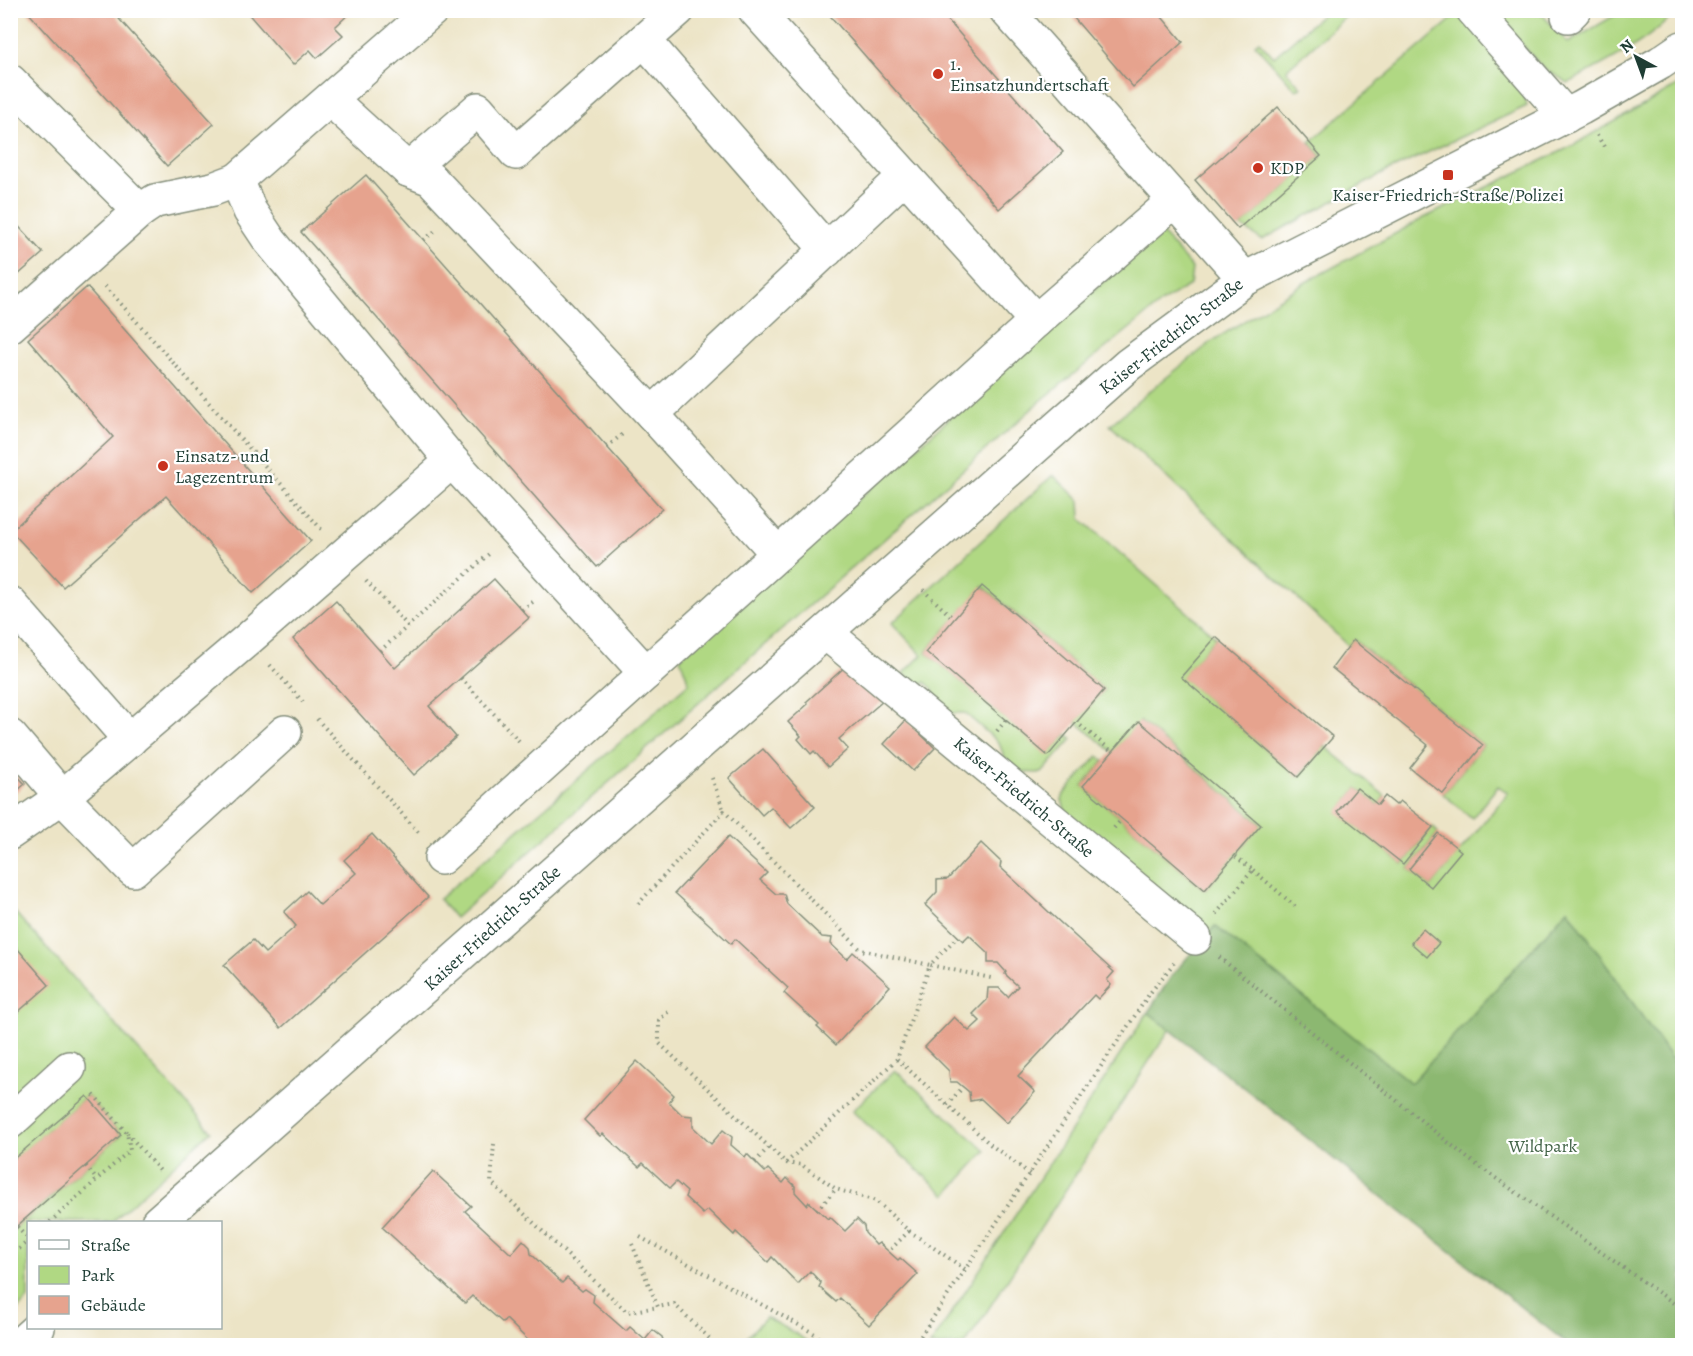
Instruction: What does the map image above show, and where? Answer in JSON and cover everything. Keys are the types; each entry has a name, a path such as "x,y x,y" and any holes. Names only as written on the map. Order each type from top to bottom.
{"street":[{"path":"10,326 140,211 155,201 213,189 237,180 432,10"},
{"path":"408,170 478,109 516,153 678,10"},
{"path":"755,10 1036,321"},
{"path":"1006,10 1245,279"},
{"path":"1473,10 1566,116"},
{"path":"644,40 827,250"},
{"name":"Kaiser-Friedrich-Straße","path":"159,1221 1128,365 1245,279 1566,116 1683,48"},
{"path":"10,81 140,211"},
{"path":"331,100 408,170 431,178 652,414 778,554"},
{"path":"652,414 905,176"},
{"path":"237,180 250,211 270,241 452,461 645,673"},
{"path":"441,858 1036,321 1174,200"},
{"path":"10,833 62,797 130,740 452,461"},
{"path":"10,603 130,740"},
{"name":"Kaiser-Friedrich-Straße","path":"826,633 1195,938"},
{"path":"10,736 62,797 134,870 285,732"},
{"path":"10,1122 69,1068"},
{"path":"18,1346 38,1329"},
{"path":"40,1329 58,1346"}],"path":[{"path":"83,262 343,556 408,626"},
{"path":"380,651 516,531"},
{"path":"916,583 954,619"},
{"path":"247,640 309,710"},
{"path":"461,678 542,767"},
{"path":"317,718 441,858"},
{"path":"1076,722 1113,752"},
{"path":"638,904 724,811 861,950 991,978"},
{"path":"1235,856 1296,907"},
{"path":"914,1346 1150,993 1252,870"},
{"path":"786,1163 897,1059 930,966 958,936"},
{"path":"1195,938 1470,1160 1683,1309"},
{"path":"668,1012 659,1020 659,1043 786,1163 802,1165 836,1190 876,1201 909,1231 965,1269"},
{"path":"897,1059 991,1145 1030,1174"},
{"path":"69,1068 184,1199"},
{"path":"947,1105 963,1087"},
{"path":"51,1221 130,1150 127,1133"},
{"path":"494,1143 491,1182 627,1312 674,1304 717,1346"},
{"path":"755,1162 769,1148"},
{"path":"86,1166 97,1180"},
{"path":"817,1210 836,1190"},
{"path":"17,1227 27,1239"},
{"path":"888,1252 909,1231"},
{"path":"640,1237 815,1334 830,1346"},
{"path":"10,1257 27,1241"},
{"path":"633,1244 658,1307"}],"green space":[{"path":"1326,11 1352,11 1286,70 1301,87 1296,90 1255,44 1259,41 1274,57"},
{"path":"1492,11 1539,11 1568,43 1622,11 1677,11 1640,42 1568,83 1543,68"},
{"path":"1459,13 1522,85 1527,106 1386,172 1262,240 1241,226 1321,156 1310,142"},
{"path":"1682,83 1682,1074 1568,909 1411,1083 1215,926 1207,935 1066,814 1062,800 1064,794 1098,756 1104,761 1083,786 1205,890 1261,824 1140,721 1113,752 1076,722 1104,690 983,586 926,652 1048,755 1067,734 1072,739 1042,773 1010,772 999,743 965,713 938,713 933,689 925,682 920,688 904,673 922,655 892,623 1053,475 1080,501 1081,519 1216,637 1182,677 1298,777 1325,746 1385,796 1378,805 1357,788 1338,812 1403,864 1433,827 1438,833 1409,869 1431,887 1508,793 1498,786 1472,818 1443,794 1483,745 1354,640 1349,646 1110,425 1214,340 1306,282 1424,218 1572,146"},
{"path":"1160,231 1192,268 1190,285 1162,302 1042,400 455,918 439,899 689,683 680,658"},
{"path":"10,907 211,1131 113,1221 27,1221 27,1300 11,1316 11,1232 121,1135 87,1096 11,1162"},
{"name":"Wildpark","path":"1568,909 1682,1074 1682,1345 1569,1345 1148,1012 1173,974 1215,926 1411,1083"},
{"path":"1148,1012 1170,1029 965,1345 930,1346"},
{"path":"895,1070 986,1151 946,1195 852,1111"},
{"path":"766,1317 798,1335 811,1345 739,1345"}],"building":[{"path":"26,10 111,10 214,124 167,166"},
{"path":"245,10 353,10 335,27 343,35 317,58 310,50 293,65"},
{"name":"1. Einsatzhundertschaft","path":"825,10 939,10 1063,152 999,209"},
{"path":"1067,10 1156,10 1183,42 1133,87"},
{"name":"KDP","path":"1278,107 1321,156 1238,229 1195,180"},
{"path":"366,175 662,509 597,567 301,232"},
{"path":"10,217 43,253 10,282"},
{"name":"Einsatz- und Lagezentrum","path":"87,287 311,541 253,593 166,496 63,587 11,531 113,437 28,339"},
{"path":"494,579 529,618 429,706 456,737 414,775 293,639 336,601 395,668"},
{"path":"982,586 1104,690 1048,756 926,652"},
{"path":"1216,637 1333,737 1298,777 1181,677"},
{"path":"1353,640 1483,745 1443,794 1410,768 1428,745 1332,668"},
{"path":"846,666 884,700 839,739 848,749 828,767 814,751 811,754 798,739 801,736 788,722 808,704 806,702"},
{"path":"906,720 935,748 913,771 884,744"},
{"path":"1139,721 1261,825 1205,890 1083,786"},
{"path":"763,749 815,807 791,828 771,807 762,815 729,778"},
{"path":"10,768 25,784 10,797"},
{"path":"1357,788 1378,805 1385,796 1396,805 1400,801 1433,827 1403,864 1337,812"},
{"path":"1438,833 1461,851 1431,887 1409,869"},
{"path":"372,834 428,897 281,1028 224,965 253,940 265,953 296,926 284,912 307,891 320,905 356,873 344,860"},
{"path":"728,837 767,873 760,880 776,894 784,894 787,904 822,937 832,938 831,944 847,959 853,952 890,986 836,1045 817,1027 819,1025 784,993 788,988 735,939 731,944 675,893"},
{"path":"981,843 1001,862 1000,867 1114,972 1107,980 1111,985 1098,999 1094,995 1018,1076 1035,1092 1007,1123 981,1099 970,1101 969,1092 957,1082 950,1082 949,1071 925,1047 954,1017 969,1031 980,1021 973,1014 987,1000 988,988 999,988 1008,997 1018,986 1005,974 1006,972 998,963 988,963 988,953 969,935 963,941 925,905 937,892 937,880 948,879"},
{"path":"1423,929 1439,943 1427,957 1411,943"},
{"path":"10,940 49,985 10,1019"},
{"path":"637,1061 674,1095 669,1102 682,1115 693,1116 693,1127 711,1144 723,1130 732,1137 731,1145 745,1157 747,1154 765,1172 768,1169 783,1183 787,1178 795,1186 795,1192 807,1205 809,1202 845,1231 857,1219 864,1226 865,1233 876,1245 879,1243 918,1274 869,1325 840,1298 836,1302 819,1287 821,1283 810,1271 798,1284 772,1257 768,1262 736,1232 734,1235 708,1210 703,1214 685,1197 687,1192 676,1182 670,1188 643,1163 639,1167 584,1120"},
{"path":"87,1096 121,1135 10,1232 10,1162"},
{"path":"433,1171 471,1206 465,1211 511,1254 523,1240 530,1247 531,1254 562,1283 567,1278 582,1291 585,1289 594,1295 593,1302 626,1331 630,1327 645,1340 653,1330 662,1337 665,1346 534,1346 506,1319 503,1323 472,1296 465,1303 382,1227"}],"place":[{"name":"1. Einsatzhundertschaft","path":"938,74"},
{"name":"KDP","path":"1258,168"},
{"name":"Kaiser-Friedrich-Straße/Polizei","path":"1448,175"},
{"name":"Einsatz- und Lagezentrum","path":"163,466"}]}
